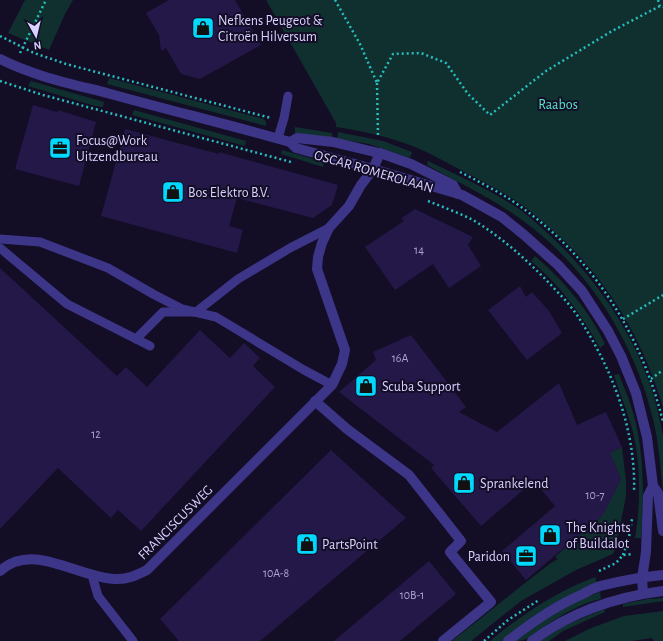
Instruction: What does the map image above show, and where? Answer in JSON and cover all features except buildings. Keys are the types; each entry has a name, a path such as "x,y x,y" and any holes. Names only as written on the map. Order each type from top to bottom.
{"street":[{"name":"OSCAR ROMEROLAAN","path":"0,59 15,67 84,87 278,138 290,142 296,148 458,194 482,205 502,217 543,251 582,291 618,349 636,393 647,437 653,486 658,493 663,531"},
{"name":"OSCAR ROMEROLAAN","path":"290,142 297,138 333,142 380,153 411,164 434,175 453,185 458,194"},
{"name":"FRANCISCUSWEG","path":"0,571 11,563 19,560 35,559 116,580 137,575 147,570 332,385 342,364 346,350 317,269 318,257 322,243 329,228 349,206 361,185 373,169 380,153"},
{"path":"315,401 347,429 409,476 461,541 450,552 491,602 443,641"},
{"name":"OSCAR ROMEROLAAN","path":"643,594 642,578 646,552 648,496 653,486"},
{"path":"508,641 534,620 573,598 598,587 663,575"},
{"path":"532,641 557,624 580,612 608,602 663,591"}],"lane":[{"path":"278,138 284,118 288,96"},
{"path":"136,339 163,312 196,312 238,279 290,248 329,228"},
{"path":"0,239 40,242 108,268 182,309 216,317 304,370 332,385"},
{"path":"0,248 67,304 150,346"},
{"path":"92,575 98,596 133,641"}],"path":[{"path":"24,43 46,0"},
{"path":"335,0 360,44 377,83 378,137"},
{"path":"377,83 393,54 421,53 446,63 468,94 490,115 546,71 612,31 662,6 658,0"},
{"name":"OSCAR ROMEROLAAN","path":"0,80 44,95 296,163"},
{"name":"OSCAR ROMEROLAAN","path":"424,199 472,220 501,239 530,263 571,306 596,346 609,372 619,400 626,422 632,452 634,494"},
{"path":"623,319 663,295"},
{"path":"651,379 663,370"},
{"path":"600,571 616,563 623,555 629,537 632,515"}],"green space":[{"path":"25,0 73,0 49,50 8,33"},
{"name":"Raabos","path":"266,0 663,0 663,408 644,355 631,330 617,306 584,261 530,211 491,186 406,143 366,132 336,127 336,123"},
{"path":"109,78 264,119 266,126 107,84"},
{"path":"31,81 104,102 103,107 28,86"},
{"path":"134,110 246,141 245,146 132,115"},
{"path":"295,127 332,133 332,138 295,133"},
{"path":"338,132 383,141 412,152 410,158 369,144 337,139"},
{"path":"282,150 324,162 323,167 281,154"},
{"path":"428,161 486,189 524,213 539,225 577,263 611,307 626,331 638,356 649,382 657,409 663,436 663,491 657,437 645,390 634,361 605,308 587,283 546,239 522,220 499,205 427,165"},
{"path":"535,256 566,286 591,319 605,344 600,348 570,301 552,280 531,261"},
{"path":"619,374 635,419 641,453 643,504 641,538 635,538 639,496 637,452 631,425 614,375"},
{"path":"622,447 626,481 626,496 616,547 613,554 576,570 521,601 471,641 452,641 525,583 558,559 555,557 603,514 621,479 609,453"},
{"path":"595,577 597,583 530,619 502,641 490,641 514,622 553,597"},
{"path":"600,592 601,599 574,609 529,637 521,641 516,641 535,626 556,613 577,601"},
{"path":"663,598 663,601 623,607 623,604 648,599"},
{"path":"604,609 605,612 563,631 549,641 540,641 564,626"},
{"path":"663,611 663,641 654,641 652,638 632,641 565,641 591,628 624,616"}],"place":[{"name":"Nefkens Peugeot & Citroën Hilversum","path":"203,28"},
{"name":"Focus@Work Uitzendbureau","path":"60,148"},
{"name":"Bos Elektro B.V.","path":"173,192"},
{"name":"Scuba Support","path":"366,386"},
{"name":"Sprankelend","path":"464,483"},
{"name":"The Knights of Buildalot","path":"550,535"},
{"name":"PartsPoint","path":"307,544"},
{"name":"Paridon","path":"526,556"}]}
